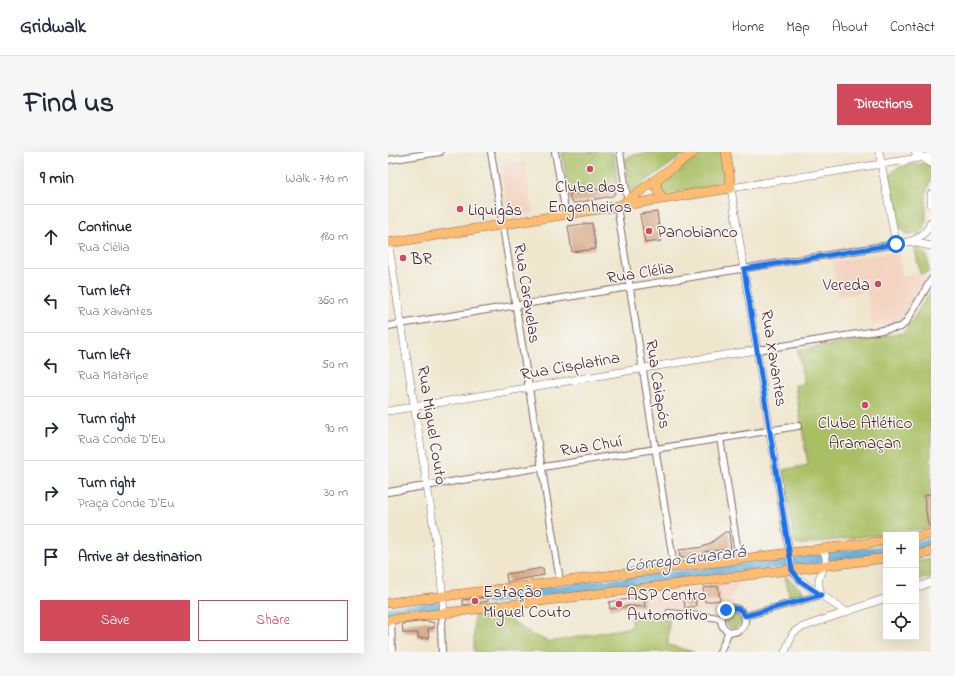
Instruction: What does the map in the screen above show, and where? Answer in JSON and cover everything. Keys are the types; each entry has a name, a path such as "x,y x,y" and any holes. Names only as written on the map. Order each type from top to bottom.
{"main road":[{"path":"623,204 694,152"},
{"name":"Rua Xavantes","path":"726,152 731,188"},
{"path":"657,179 656,184 658,192 664,199"},
{"path":"388,242 731,188"},
{"path":"919,536 931,534"},
{"path":"390,620 791,562 822,552 883,542"},
{"path":"919,554 931,552"},
{"path":"388,603 738,559 826,564 883,558"}],"street":[{"path":"388,160 440,152"},
{"name":"Rua Caravelas","path":"491,152 560,581"},
{"path":"555,152 566,214"},
{"path":"620,153 628,152"},
{"path":"879,152 896,244 912,242 931,246"},
{"path":"915,152 931,163"},
{"name":"Rua Caiapós","path":"620,153 630,287 674,567"},
{"path":"731,188 931,156"},
{"name":"Rua Xavantes","path":"731,188 791,562"},
{"path":"931,194 931,204"},
{"path":"912,242 925,233 931,222"},
{"name":"Rua Miguel Couto","path":"388,242 440,567 444,613"},
{"name":"Rua Clélia","path":"388,326 896,244"},
{"path":"757,350 901,327 906,322 931,280"},
{"name":"Rua Cisplatina","path":"388,411 529,388 642,367 757,350"},
{"name":"Rua Chuí","path":"388,492 798,426"},
{"path":"720,438 738,559"},
{"path":"821,595 819,579 826,564 822,552"},
{"path":"791,562 800,581 846,612"},
{"path":"800,581 811,582 819,579"},
{"path":"919,587 931,582"},
{"path":"745,616 821,595"},
{"path":"785,652 790,638 795,631 883,599"},
{"path":"732,607 741,610 745,616 745,622 738,631 729,631 724,627 721,618 724,612 732,607"},
{"path":"442,652 440,627 444,613"},
{"path":"669,613 721,618"},
{"path":"390,620 392,652"},
{"path":"720,652 729,631"}],"shaded area":[{"path":"525,162 533,213 509,216 500,166"},
{"name":"Vereda","path":"898,251 902,276 928,272 901,320 872,325 867,291 838,296 832,262"},
{"path":"739,583 727,604 722,606 716,613 645,607 644,597"}],"green space":[{"name":"Clube dos Engenheiros","path":"562,152 613,152 618,187 569,194"},
{"path":"652,152 687,152 631,191 629,188 625,160 630,156"},
{"path":"702,152 721,152 726,180 723,184 665,194 660,189 662,182"},
{"path":"926,163 931,165 931,178 926,193 926,223 923,231 917,235 904,233 897,226 889,178 891,173 899,168"},
{"path":"915,249 925,253 929,270 928,272 920,274"},
{"name":"Clube Atlético Aramaçan","path":"931,291 931,528 899,532 883,532 883,534 797,545 795,542 783,470 808,465 795,385 804,384 798,350 904,333"},
{"path":"931,558 931,577 919,579 919,560"},
{"path":"785,576 802,590 802,597 790,600"},
{"path":"733,612 739,614 741,620 739,626 733,628 727,626 725,620 727,614"},
{"path":"500,613 532,635 550,642 632,627 631,617 669,618 668,645 694,652 474,652 474,615"}],"building":[{"path":"615,187 615,194 612,196 575,203 570,199 569,194"},
{"path":"657,212 661,241 645,243 640,214"},
{"path":"592,223 596,249 572,252 568,226"},
{"path":"931,493 931,525 928,525 924,496"},
{"path":"725,532 729,532 731,549 704,552 705,555 680,558 679,550 704,547"},
{"path":"543,568 544,575 507,582 506,574"},
{"path":"718,586 720,600 705,602 703,588"},
{"name":"Estação Miguel Couto","path":"488,597 488,601 463,605 462,600"},
{"path":"644,597 645,607 630,606 610,609 609,602"},
{"path":"695,598 696,606 685,608 684,600"},
{"path":"427,621 434,623 434,628 428,628 429,638 418,638 418,633 403,633 402,624"}],"waterway":[{"name":"Córrego Guarará","path":"919,545 931,543"},
{"name":"Córrego Guarará","path":"488,599 883,550"},
{"name":"Córrego Guarará","path":"388,612 438,606"}],"place":[{"name":"Clube dos Engenheiros","path":"590,169"},
{"name":"Liquigás","path":"460,209"},
{"name":"Panobianco","path":"649,231"},
{"name":"BR","path":"403,258"},
{"name":"Vereda","path":"878,284"},
{"name":"Clube Atlético Aramaçan","path":"865,405"},
{"name":"Estação Miguel Couto","path":"475,601"},
{"name":"ASP Centro Automotivo","path":"619,604"}],"route":[{"path":"726,610 732,607 741,610 745,616 821,595 800,581 792,570 744,269 896,244"}]}
